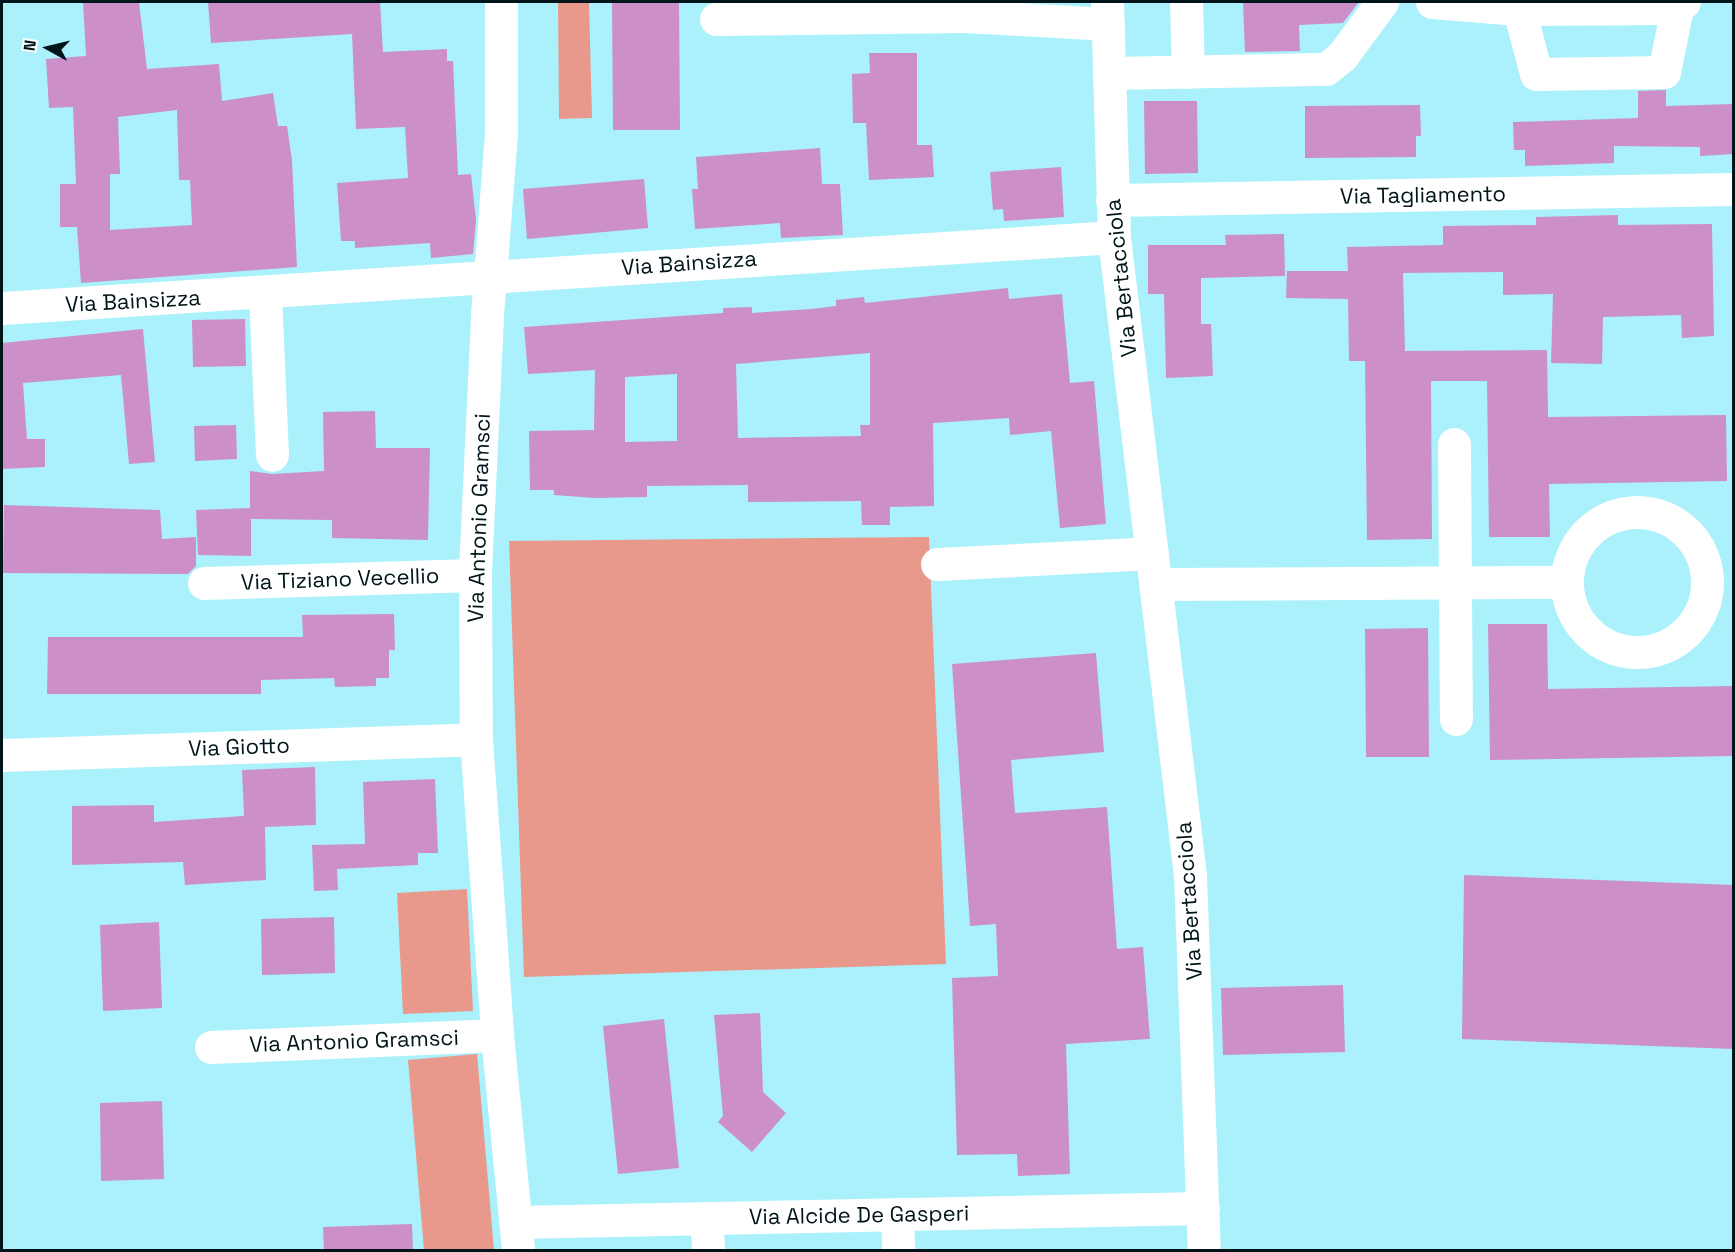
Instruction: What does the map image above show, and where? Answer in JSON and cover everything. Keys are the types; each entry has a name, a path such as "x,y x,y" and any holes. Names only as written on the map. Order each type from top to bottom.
{"street":[{"name":"Via Antonio Gramsci","path":"501,2 501,133 490,276 475,575 476,739 497,1035 516,1236"},
{"path":"1186,2 1188,72"},
{"path":"1109,73 1326,69 1342,56 1382,2"},
{"path":"1432,2 1519,9 1680,5 1664,72 1536,75 1519,9"},
{"path":"716,19 1107,13"},
{"name":"Via Bertacciola","path":"1107,13 1114,237 1190,875 1204,1251"},
{"name":"Via Tagliamento","path":"1112,200 1734,189"},
{"name":"Via Bainsizza","path":"2,308 265,294 490,276 1114,237"},
{"path":"265,294 272,455"},
{"path":"1454,444 1456,719"},
{"path":"1644,512 1666,518 1692,540 1706,572 1706,594 1698,616 1684,634 1665,647 1630,651 1598,640 1581,625 1571,604 1567,582 1571,559 1582,538 1599,523 1621,514 1644,512"},
{"path":"937,564 1567,582"},
{"name":"Via Tiziano Vecellio","path":"204,583 475,575"},
{"name":"Via Giotto","path":"2,755 476,739"},
{"name":"Via Antonio Gramsci","path":"211,1047 497,1035"},
{"name":"Via Alcide De Gasperi","path":"516,1236 706,1218 1203,1208"},
{"path":"897,1214 898,1251"},
{"path":"706,1218 708,1251"}],"shaded area":[{"path":"558,2 589,2 592,118 559,119"},
{"path":"929,537 946,964 524,977 509,541"},
{"path":"467,889 473,1011 403,1014 397,893"},
{"path":"477,1054 494,1250 424,1250 408,1060"}],"building":[{"path":"83,2 139,2 147,69 219,64 222,101 273,93 278,126 287,126 292,160 297,267 81,283 77,227 60,227 60,184 76,184 73,107 49,108 46,59 86,56","holes":["177,110 179,180 190,180 192,225 110,230 110,174 120,174 118,117"]},
{"path":"208,2 380,2 383,52 447,49 447,61 453,61 458,175 471,174 476,220 473,254 431,258 430,243 355,248 355,241 341,241 337,183 408,178 405,127 356,129 352,34 211,43"},
{"path":"612,2 679,2 680,130 613,130"},
{"path":"1243,2 1359,2 1343,23 1299,25 1300,51 1245,52"},
{"path":"869,53 917,53 917,145 932,145 934,177 869,180 866,123 853,123 852,74 870,73"},
{"path":"1666,90 1666,106 1734,104 1734,154 1700,156 1700,147 1614,146 1614,163 1525,166 1525,150 1514,150 1513,122 1638,118 1638,91"},
{"path":"1144,101 1197,101 1198,173 1145,174"},
{"path":"1420,105 1421,136 1416,136 1416,157 1305,158 1305,106"},
{"path":"820,148 822,184 840,184 843,235 781,238 780,223 695,229 692,189 698,189 696,157"},
{"path":"1061,167 1064,217 1004,221 1003,209 993,210 990,172"},
{"path":"644,179 648,228 527,239 523,189"},
{"path":"1618,215 1618,225 1712,224 1714,336 1682,338 1681,315 1603,317 1602,364 1551,363 1553,294 1503,295 1503,272 1403,273 1405,351 1547,350 1548,417 1726,415 1727,481 1549,484 1550,537 1489,537 1487,381 1431,381 1432,539 1367,540 1365,361 1349,361 1348,299 1286,298 1287,271 1348,271 1347,247 1443,245 1443,226 1536,225 1536,217"},
{"path":"1284,234 1285,276 1201,278 1201,324 1211,324 1213,376 1166,378 1164,294 1148,294 1148,245 1226,245 1225,235"},
{"path":"1008,288 1009,299 1062,294 1070,383 1094,381 1106,524 1060,528 1051,431 1010,435 1009,418 933,423 934,506 890,507 890,525 862,525 861,501 748,502 748,485 647,486 647,497 595,498 554,495 554,490 530,490 529,431 594,430 595,370 528,374 524,327 723,313 723,308 752,307 752,313 811,309 836,306 836,300 864,297 865,303","holes":["870,353 870,425 860,425 861,436 738,438 736,364","677,374 677,441 625,442 625,377"]},
{"path":"245,319 246,366 193,367 192,320"},
{"path":"143,329 155,462 129,464 121,375 23,383 27,439 45,439 45,467 2,469 2,343"},
{"path":"375,411 376,448 430,448 428,540 332,538 332,520 251,519 251,556 198,555 196,510 250,508 250,471 272,474 324,471 323,412"},
{"path":"236,425 237,459 195,461 194,426"},
{"path":"4,505 160,510 162,539 196,537 196,566 188,574 3,573"},
{"path":"394,614 395,650 389,650 389,678 376,678 376,686 335,687 334,678 261,680 261,694 47,694 48,637 303,637 302,615"},
{"path":"1488,624 1547,624 1548,689 1734,686 1734,756 1490,760"},
{"path":"1428,628 1429,757 1366,757 1365,629"},
{"path":"1096,653 1104,752 1011,760 1015,813 1107,807 1117,949 1143,947 1150,1039 1066,1044 1070,1174 1018,1176 1017,1154 957,1155 952,978 998,976 996,924 970,926 952,664"},
{"path":"315,767 316,825 265,827 266,880 185,885 183,862 72,865 72,806 154,805 154,822 244,816 242,770"},
{"path":"435,779 438,853 418,853 418,865 337,869 338,890 314,891 312,845 365,844 363,782"},
{"path":"1464,875 1734,885 1734,1049 1462,1039"},
{"path":"334,917 335,973 262,975 261,919"},
{"path":"159,922 162,1008 103,1011 100,925"},
{"path":"1343,985 1345,1052 1223,1055 1221,988"},
{"path":"760,1013 763,1092 786,1113 752,1152 718,1122 723,1116 714,1015"},
{"path":"664,1019 679,1168 618,1174 603,1026"},
{"path":"162,1101 164,1179 101,1181 100,1103"},
{"path":"412,1224 413,1251 324,1251 323,1227"}]}
